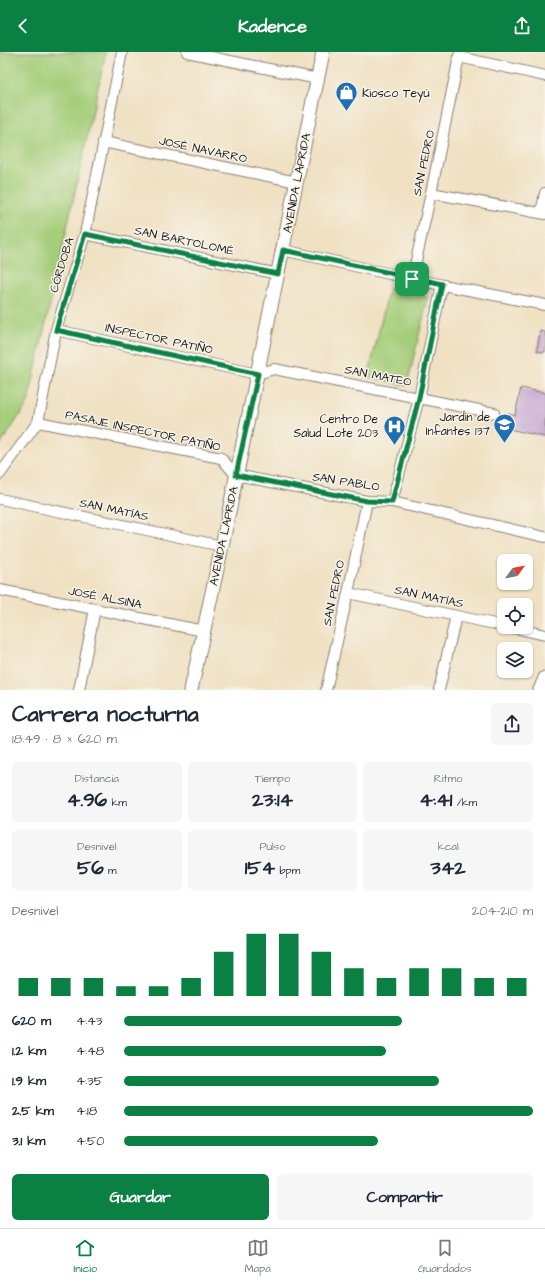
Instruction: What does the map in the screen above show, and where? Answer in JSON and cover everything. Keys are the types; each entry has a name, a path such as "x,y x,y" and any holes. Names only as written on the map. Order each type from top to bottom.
{"street":[{"name":"CÓRDOBA","path":"0,474 38,422 56,330 85,234 122,52"},
{"path":"187,52 318,79"},
{"name":"AVENIDA LAPRIDA","path":"191,690 258,374 323,52"},
{"path":"459,54 545,76"},
{"name":"SAN PEDRO","path":"412,279 459,54"},
{"name":"JOSÉ NAVARRO","path":"103,142 296,182"},
{"path":"431,193 543,214 545,193"},
{"name":"SAN BARTOLOMÉ","path":"85,234 278,274"},
{"path":"283,250 412,279 545,305"},
{"path":"392,502 419,398 442,284"},
{"name":"INSPECTOR PATIÑO","path":"56,330 258,374"},
{"name":"SAN MATEO","path":"258,374 274,369 494,413"},
{"name":"PASAJE INSPECTOR PATIÑO","path":"38,422 221,458 236,475"},
{"name":"SAN PABLO","path":"236,475 367,501 392,502 545,537"},
{"name":"SAN MATÍAS","path":"0,499 222,546"},
{"name":"SAN PEDRO","path":"326,690 367,501"},
{"name":"JOSÉ ALSINA","path":"0,590 204,631"},
{"name":"SAN MATÍAS","path":"348,593 497,625"},
{"path":"79,690 95,609"},
{"path":"439,690 456,616"},
{"path":"533,632 545,634"},
{"path":"540,690 545,678"}],"green space":[{"path":"0,52 106,52 28,403 0,445"},
{"path":"389,288 428,297 407,386 368,377"}],"building":[{"path":"540,331 545,332 545,352 537,351"},
{"path":"521,388 545,393 545,437 505,428 508,413 515,415"}],"place":[{"name":"Kiosco Teyú","path":"346,112"},
{"name":"Jardín de Infantes 137","path":"505,444"},
{"name":"Centro De Salud Lote 203","path":"394,446"}],"route":[{"path":"85,234 278,274 283,250 412,279 442,284 419,398 392,502 367,501 236,475 258,374 56,330 85,234"}]}
